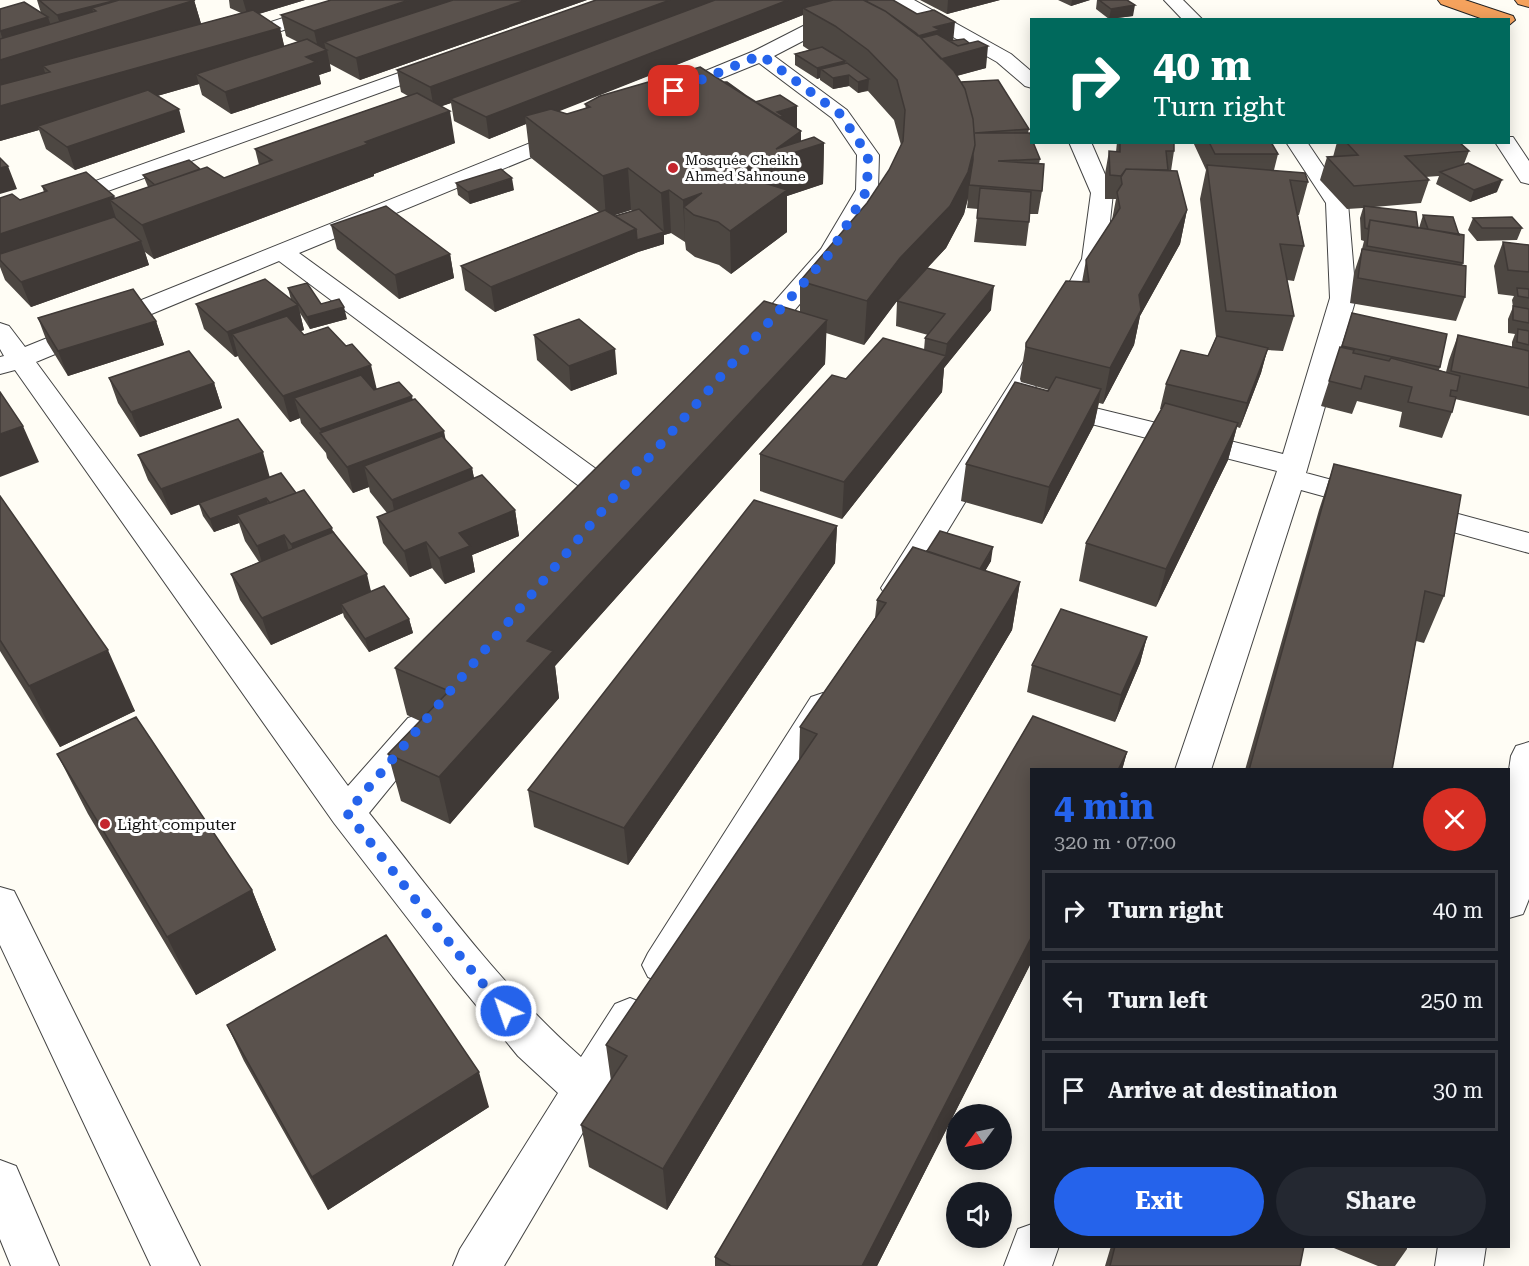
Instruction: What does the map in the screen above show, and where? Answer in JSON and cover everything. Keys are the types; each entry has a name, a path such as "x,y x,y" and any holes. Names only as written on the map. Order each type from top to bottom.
{"highway":[{"path":"1447,0 1502,18"},
{"path":"1524,0 1529,2"}],"street":[{"path":"222,44 356,0"},
{"path":"652,100 761,55 868,0"},
{"path":"901,0 1004,58 1030,80"},
{"path":"1173,0 1192,18"},
{"path":"737,360 831,252 867,190 868,155 840,114 761,55"},
{"path":"0,223 462,57"},
{"path":"585,1089 533,1042 347,813 7,352 282,252 586,127"},
{"path":"883,610 1055,333 1094,259 1102,193 1081,144"},
{"path":"1194,768 1292,472 1343,298 1337,202 1297,144"},
{"path":"1506,144 1529,177"},
{"path":"282,252 614,498"},
{"path":"1016,396 1292,472 1529,543"},
{"path":"477,1266 838,682"},
{"path":"347,813 439,705"},
{"path":"1510,895 1529,756"},
{"path":"0,903 176,1266"},
{"path":"0,1182 35,1266"},
{"path":"1028,1266 1034,1248"},
{"path":"1459,1266 1462,1248"}],"building":[{"path":"39,0 117,0 57,15"},
{"path":"119,0 195,0 0,60 0,39 96,11 92,8"},
{"path":"331,0 409,0 314,31 281,15"},
{"path":"453,0 526,0 356,58 324,42"},
{"path":"596,0 670,0 430,87 397,70"},
{"path":"715,0 788,0 486,117 450,99"},
{"path":"833,0 864,0 885,11 916,33 954,71 965,89 973,119 975,145 968,172 950,206 900,258 867,301 800,281 867,203 889,170 903,141 905,110 897,80 868,50 835,26 803,8"},
{"path":"893,0 917,14 934,10 955,22 934,27 940,30 918,36 885,11 865,1"},
{"path":"1099,0 1127,0 1135,5 1111,9"},
{"path":"24,2 48,17 0,31 0,9"},
{"path":"253,10 280,28 0,106 0,85 50,72 43,66"},
{"path":"937,34 958,46 978,41 988,46 941,59 921,38"},
{"path":"307,39 327,50 306,57 316,62 225,92 196,74"},
{"path":"964,39 969,43 958,46 949,41"},
{"path":"822,47 845,61 817,68 795,54"},
{"path":"847,63 869,79 858,82 849,75 833,78 821,69"},
{"path":"700,67 801,131 776,149 814,137 824,143 717,177 734,182 749,178 787,190 730,231 718,222 694,215 684,207 702,193 683,200 669,190 661,193 628,168 603,176 525,116 551,109 567,114 590,107 585,104 600,96"},
{"path":"998,80 1029,129 975,133 1030,133 1030,144 1034,144 1040,159 998,161 1044,164 1042,191 969,185 975,145 973,119 961,82"},
{"path":"148,90 179,109 67,147 38,126"},
{"path":"417,93 450,111 365,142 368,144 142,225 110,200 207,167 224,178 272,160 255,149"},
{"path":"780,95 797,106 777,112 783,116 780,117 756,102"},
{"path":"1120,144 1174,144 1174,151 1166,151 1168,170 1126,169 1121,176 1110,175 1109,151 1120,152"},
{"path":"1210,144 1272,144 1278,154 1215,154"},
{"path":"1348,144 1461,144 1469,151 1405,156 1429,180 1354,186 1327,157 1358,155"},
{"path":"0,158 8,166 0,168"},
{"path":"189,160 200,169 155,185 143,175"},
{"path":"1468,163 1502,180 1474,190 1440,172"},
{"path":"1207,165 1305,173 1308,182 1290,180 1304,246 1280,244 1294,316 1226,311"},
{"path":"501,169 512,178 468,192 456,183"},
{"path":"1126,169 1177,171 1187,210 1139,295 1141,310 1110,368 1026,347 1026,343 1066,281 1089,282 1086,260 1120,208 1117,192"},
{"path":"86,172 114,196 0,234 0,198 12,194 20,200 47,191 42,186"},
{"path":"980,188 1031,192 1029,222 977,218"},
{"path":"386,206 450,254 395,275 331,225"},
{"path":"1364,206 1416,212 1418,228 1370,220 1368,229 1365,228"},
{"path":"639,209 664,232 637,240 636,229 615,216"},
{"path":"605,210 636,229 491,287 461,266"},
{"path":"1423,215 1453,217 1459,235 1428,229"},
{"path":"114,217 141,241 21,282 0,260 0,254"},
{"path":"1512,217 1522,228 1482,228 1473,218"},
{"path":"1370,220 1464,235 1463,263 1367,246"},
{"path":"1503,242 1529,245 1529,272 1508,270"},
{"path":"1362,249 1466,266 1465,297 1358,278"},
{"path":"927,268 994,286 947,344 925,338 945,314 897,301"},
{"path":"265,279 298,305 227,332 196,304"},
{"path":"307,283 321,304 339,299 344,307 307,317 288,288"},
{"path":"1517,288 1529,289 1529,298 1518,296"},
{"path":"133,289 156,321 58,351 38,318"},
{"path":"764,301 827,320 527,641 553,651 439,777 388,754 449,691 395,668"},
{"path":"1513,306 1529,309 1529,323 1513,320"},
{"path":"1352,313 1447,334 1440,367 1342,346"},
{"path":"287,316 304,335 328,327 346,346 352,344 371,365 283,396 232,334"},
{"path":"579,319 615,349 569,366 534,335"},
{"path":"1518,329 1529,331 1529,345 1517,342"},
{"path":"1458,335 1529,351 1529,388 1451,371"},
{"path":"1217,336 1268,348 1247,403 1166,384 1181,350 1208,356"},
{"path":"883,338 946,356 844,482 760,454 832,375 846,379"},
{"path":"1340,347 1354,350 1353,353 1389,361 1391,358 1460,376 1457,391 1451,390 1450,396 1456,397 1452,412 1408,402 1412,387 1365,376 1361,389 1329,381"},
{"path":"189,351 214,383 131,412 109,378"},
{"path":"361,375 374,390 399,382 412,396 320,429 294,398"},
{"path":"1056,377 1101,389 1049,487 966,464 1015,382 1048,391"},
{"path":"0,392 23,426 0,434"},
{"path":"415,399 444,431 347,467 320,433"},
{"path":"1165,403 1238,423 1166,569 1086,543"},
{"path":"238,419 263,452 161,489 138,455"},
{"path":"442,436 472,468 392,500 364,466"},
{"path":"1334,464 1461,495 1444,596 1425,591 1392,768 1250,768"},
{"path":"281,473 296,493 270,503 266,498 210,519 199,503"},
{"path":"482,475 515,510 459,533 470,546 439,558 426,542 404,551 377,517"},
{"path":"304,490 332,528 291,544 284,535 257,546 237,515"},
{"path":"0,496 108,650 29,686 0,640"},
{"path":"754,500 837,526 624,828 528,790"},
{"path":"940,531 993,547 980,569 927,551"},
{"path":"333,532 367,574 262,618 231,574"},
{"path":"913,547 1020,582 663,1169 581,1125 627,1056 606,1045 817,734 800,727 886,603 877,600"},
{"path":"384,586 409,619 365,639 341,604"},
{"path":"1061,609 1147,637 1121,695 1032,665"},
{"path":"1033,716 1127,752 1119,768 1030,768 1030,940 862,1266 731,1266 715,1257"},
{"path":"136,717 252,890 167,937 57,754"},
{"path":"386,935 479,1072 312,1177 227,1025"},
{"path":"1114,1248 1304,1248 1300,1266 1110,1266"}],"place":[{"name":"Mosquée Cheikh Ahmed Sahnoune","path":"673,168"},
{"name":"Light computer","path":"105,824"}],"route":[{"path":"506,1011 347,813 614,497 760,335 831,252 867,190 868,155 840,114 761,55 674,91"}]}
